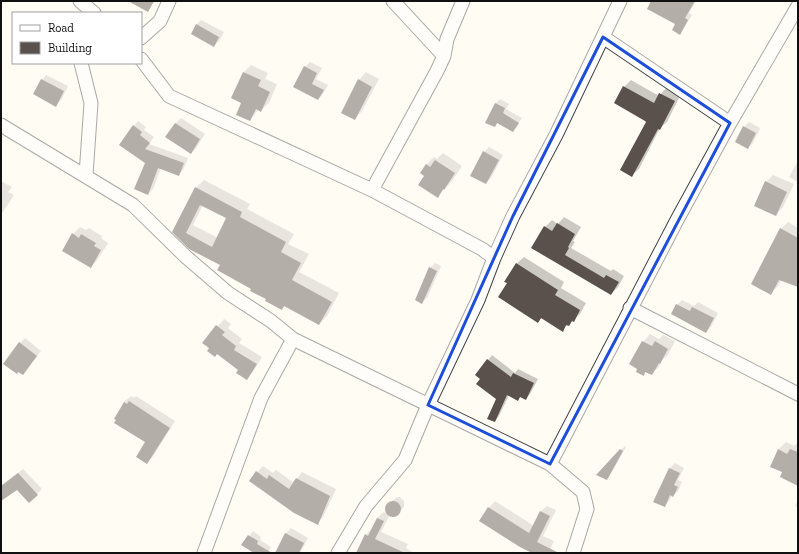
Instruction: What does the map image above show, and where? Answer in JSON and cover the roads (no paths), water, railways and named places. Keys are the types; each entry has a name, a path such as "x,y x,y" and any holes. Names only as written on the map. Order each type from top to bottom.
{"street":[{"path":"79,1 79,12"},
{"path":"79,1 93,12"},
{"path":"142,37 160,21 169,1"},
{"path":"393,1 444,56"},
{"path":"372,190 437,71 444,56 447,39 463,1"},
{"path":"338,553 366,506 405,460 428,405 478,300 494,258 513,216 556,135 620,1"},
{"path":"550,464 630,308 730,123 798,6"},
{"path":"603,37 730,123"},
{"path":"142,60 169,96 372,190 482,249 494,258"},
{"path":"81,64 91,103 86,175"},
{"path":"1,125 49,155 86,175 133,205 185,256 228,293 271,321 293,339 550,464 582,492 587,509 573,553"},
{"path":"630,308 798,394"},
{"path":"204,553 261,398 293,339"}]}
